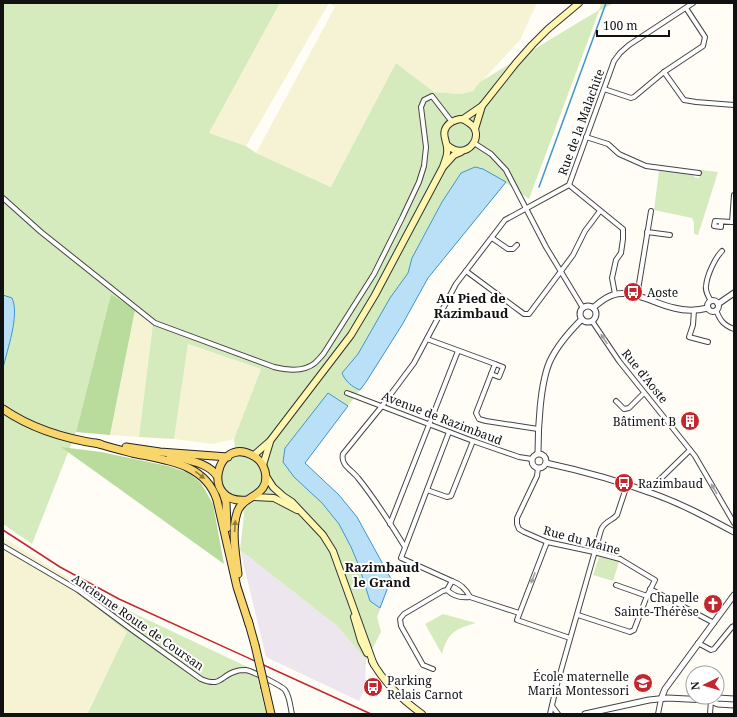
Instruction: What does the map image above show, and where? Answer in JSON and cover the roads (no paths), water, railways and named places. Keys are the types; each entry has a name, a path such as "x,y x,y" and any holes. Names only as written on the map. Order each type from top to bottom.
{"main road":[{"path":"253,456 270,441 351,334 375,295 442,167 448,152 444,139 444,132 447,126 452,122 463,119 482,106 528,49 548,29 579,3"},
{"path":"442,167 454,155 470,148 474,143 476,136 475,129 482,106"},
{"path":"463,119 475,129"},
{"path":"447,145 457,151 464,151"},
{"path":"3,410 46,431 131,453 161,459 187,467 198,473 208,482 217,500 237,587 250,624"},
{"path":"270,441 263,465 266,476 273,487 292,502 323,535 333,551 347,590 361,641 384,680 403,700 422,714"},
{"path":"96,444 160,452 228,457"},
{"path":"160,452 208,467 217,476 226,502 227,528 232,557 250,624 271,714"},
{"path":"217,476 220,465 228,457 240,452 253,456 263,465"},
{"path":"254,497 263,488 266,476"},
{"path":"223,493 233,499 246,500"},
{"path":"238,579 235,522 240,506 246,500 254,497 274,498 282,501 303,514"}],"street":[{"name":"Rue de la Malachite","path":"390,524 377,502 354,472 345,464 342,457 343,454 382,406 414,363 456,284 505,220 569,185 614,61 620,53 629,45 693,3"},
{"path":"604,89 634,98 664,72 703,46 705,38 686,8"},
{"path":"664,72 684,100 734,105"},
{"path":"3,198 40,232 155,323 274,367 291,370 314,364 324,354 367,286 402,218 419,182 424,166 426,147 421,107 424,100 432,96 452,122"},
{"path":"586,137 608,144 619,154 646,166 699,173"},
{"path":"474,143 491,154 506,170 560,272 583,308"},
{"path":"569,185 623,229 621,253 616,260 612,278 615,294"},
{"path":"721,222 733,222 734,196"},
{"path":"466,271 524,314 529,314 573,256 585,231 600,211"},
{"path":"636,296 651,211"},
{"path":"647,232 670,235"},
{"path":"492,238 508,249 513,249 517,245"},
{"path":"718,304 715,301 711,301 707,296 705,286 716,256 722,251"},
{"path":"734,293 718,304 716,310 721,321 726,326 734,329"},
{"path":"583,308 593,308 607,297 615,294 636,296 673,308 694,310 708,308 710,311 716,310"},
{"path":"708,308 708,304 711,301"},
{"path":"582,320 580,312 583,308"},
{"path":"582,320 585,322 592,321 595,315 593,308"},
{"path":"694,310 690,337 708,342"},
{"path":"538,453 538,428 545,377 550,362 556,351 582,320"},
{"name":"Rue d'Aoste","path":"592,321 619,361 695,456 734,523"},
{"path":"427,339 503,367 499,377 491,374"},
{"path":"405,547 390,524 458,351"},
{"path":"495,364 476,413 479,419 486,422 538,428"},
{"name":"Avenue de Razimbaud","path":"347,393 473,441 519,457 532,459"},
{"path":"616,401 624,409 629,408 644,393"},
{"path":"449,432 401,558 459,584 467,591 470,597"},
{"path":"427,490 447,497 452,496 473,441"},
{"path":"647,492 690,450"},
{"path":"538,453 534,455 532,464 538,468 544,466 546,463"},
{"path":"538,453 544,456 546,463"},
{"path":"546,463 604,477 654,494 686,507 734,532"},
{"name":"Rue du Maine","path":"538,468 537,476 517,518 519,529 547,542 620,559 654,580 650,589"},
{"path":"654,494 656,484"},
{"path":"550,714 602,526 604,523 614,519 617,515 627,485"},
{"path":"547,542 517,620 570,638"},
{"name":"Ancienne Route de Coursan","path":"3,546 78,590 135,632 210,683 218,682 237,671 247,670 276,684 284,690 289,698 292,714"},
{"path":"433,669 423,665 401,626 400,620 404,614 447,590 452,581"},
{"path":"616,585 647,596"},
{"path":"578,615 630,632 634,630 650,589 714,623"},
{"path":"447,590 451,594 464,598 470,597 519,613"},
{"path":"658,714 665,689 734,595"},
{"path":"698,643 711,650 714,649 734,626"},
{"path":"585,714 649,700 685,699"},
{"path":"552,706 558,714"}],"water":[{"path":"475,167 483,169 506,182 428,278 402,325 366,382 360,390 357,389 347,381 342,373 358,354 390,298 408,273 412,258 442,202 461,173"},
{"path":"3,295 12,298 15,314 3,368"},
{"path":"328,393 348,406 305,463 339,495 357,517 391,579 380,608 370,601 359,566 339,524 322,503 294,477 283,462 285,448"}],"waterway":[{"path":"539,187 606,3"}],"railway":[{"path":"3,530 60,567 119,599 371,714"}],"place":[{"name":"Aoste","path":"633,292"},
{"name":"Bâtiment B","path":"690,421"},
{"name":"Razimbaud","path":"624,483"},
{"name":"Chapelle Sainte-Thérèse","path":"713,604"},
{"name":"École maternelle Maria Montessori","path":"643,683"},
{"name":"Parking Relais Carnot","path":"373,687"}],"district":[{"name":"Au Pied de Razimbaud","path":"471,306"},
{"name":"Razimbaud le Grand","path":"382,574"}]}
